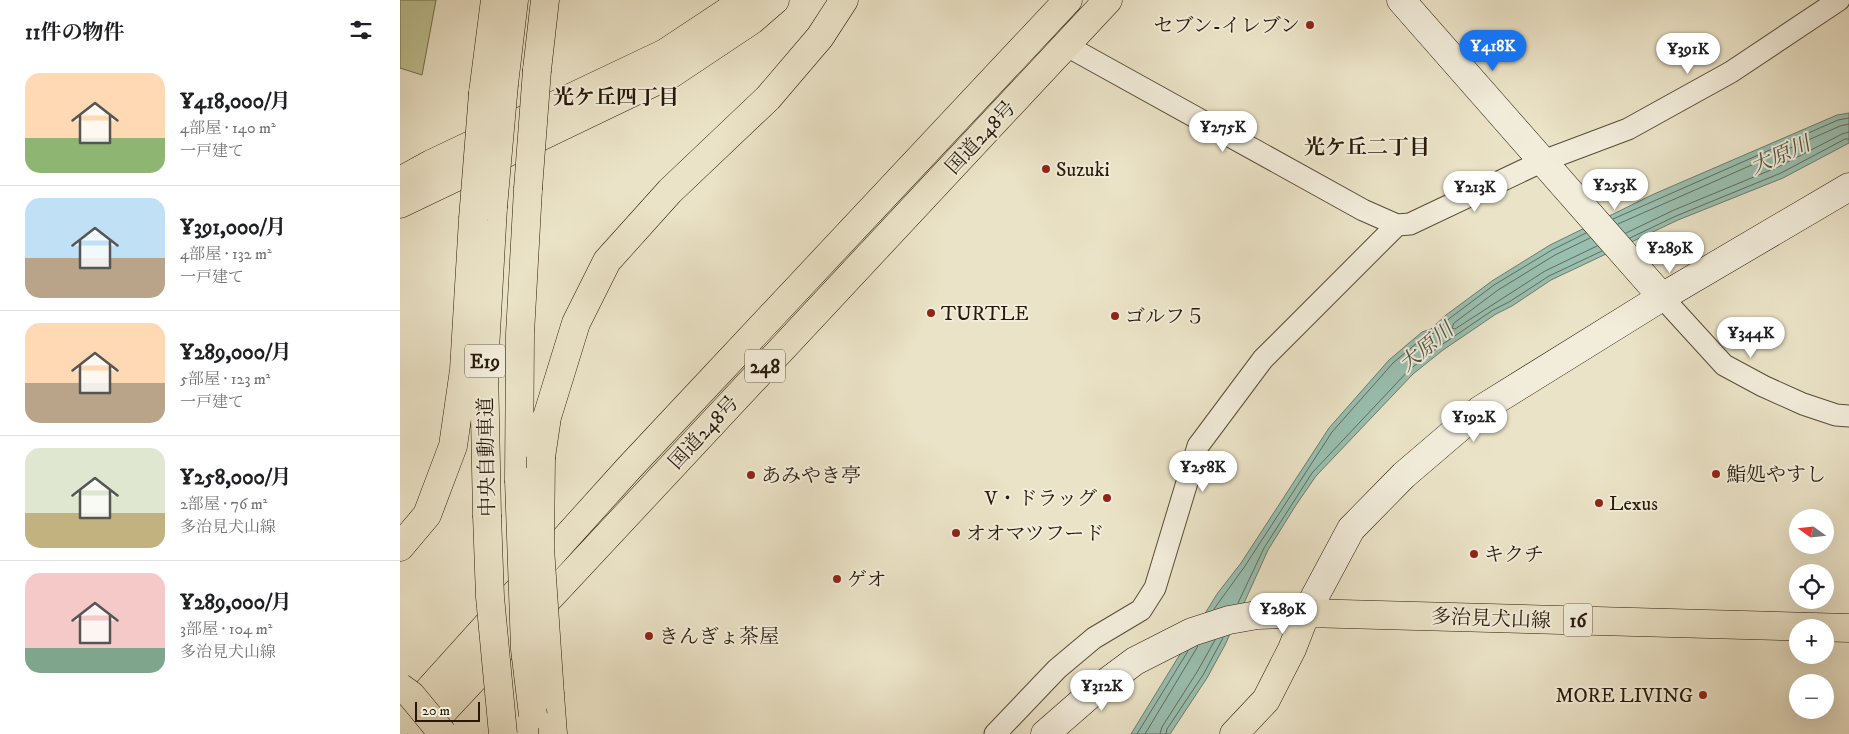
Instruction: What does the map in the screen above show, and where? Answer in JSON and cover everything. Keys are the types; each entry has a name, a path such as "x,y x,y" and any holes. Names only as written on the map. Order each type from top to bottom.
{"main road":[{"path":"494,89 495,0"},
{"name":"中央自動車道","path":"503,734 490,597 484,368 483,213 494,89 514,0"},
{"name":"中央自動車道","path":"539,715 525,649 519,480 520,334 528,189 537,70 545,0"},
{"path":"400,181 431,164 665,53 727,12 741,0"},
{"path":"400,204 671,74 752,20 775,0"},
{"path":"553,734 539,715 541,456 547,417 576,323 607,261 670,191 768,98 820,37 844,0"},
{"name":"国道248号","path":"400,722 628,469 1068,0"},
{"name":"国道248号","path":"422,734 1108,0"},
{"path":"400,547 427,514 453,446 483,213"},
{"path":"1234,734 1266,700 1292,649 1306,612"},
{"name":"多治見犬山線","path":"1306,612 1849,628"},
{"path":"400,687 411,695 443,734"}],"street":[{"path":"1402,0 1654,288 1724,365 1803,404 1836,416 1849,416"},
{"path":"1067,46 1363,210 1397,225 1410,224 1548,166 1628,128 1731,72 1839,0"},
{"path":"1045,734 1092,693 1135,661 1192,632 1228,620 1257,615 1306,612 1351,529 1404,475 1480,410 1654,288 1849,188"},
{"path":"995,734 1057,669 1094,638 1141,610 1155,588 1198,446 1263,359 1397,225"}],"shaded area":[{"path":"400,0 436,0 422,75 400,68"}],"water":[{"name":"大原川","path":"1849,113 1849,143 1783,178 1678,220 1551,280 1443,350 1413,374 1316,476 1296,505 1268,550 1225,645 1207,678 1170,734 1131,734 1217,594 1241,563 1329,428 1389,360 1422,332 1431,329 1446,315 1492,281 1550,245 1654,194 1837,115"}],"place":[{"name":"セブン-イレブン","path":"1310,25"},
{"name":"Suzuki","path":"1046,169"},
{"name":"TURTLE","path":"931,313"},
{"name":"ゴルフ５","path":"1115,316"},
{"name":"鮨処やすし","path":"1716,474"},
{"name":"あみやき亭","path":"751,475"},
{"name":"V・ドラッグ","path":"1107,498"},
{"name":"Lexus","path":"1599,503"},
{"name":"オオマツフード","path":"956,533"},
{"name":"キクチ","path":"1474,554"},
{"name":"ゲオ","path":"837,579"},
{"name":"きんぎょ茶屋","path":"649,636"},
{"name":"MORE LIVING","path":"1703,695"}],"district":[{"name":"光ケ丘四丁目","path":"616,97"},
{"name":"光ケ丘二丁目","path":"1367,147"}]}
